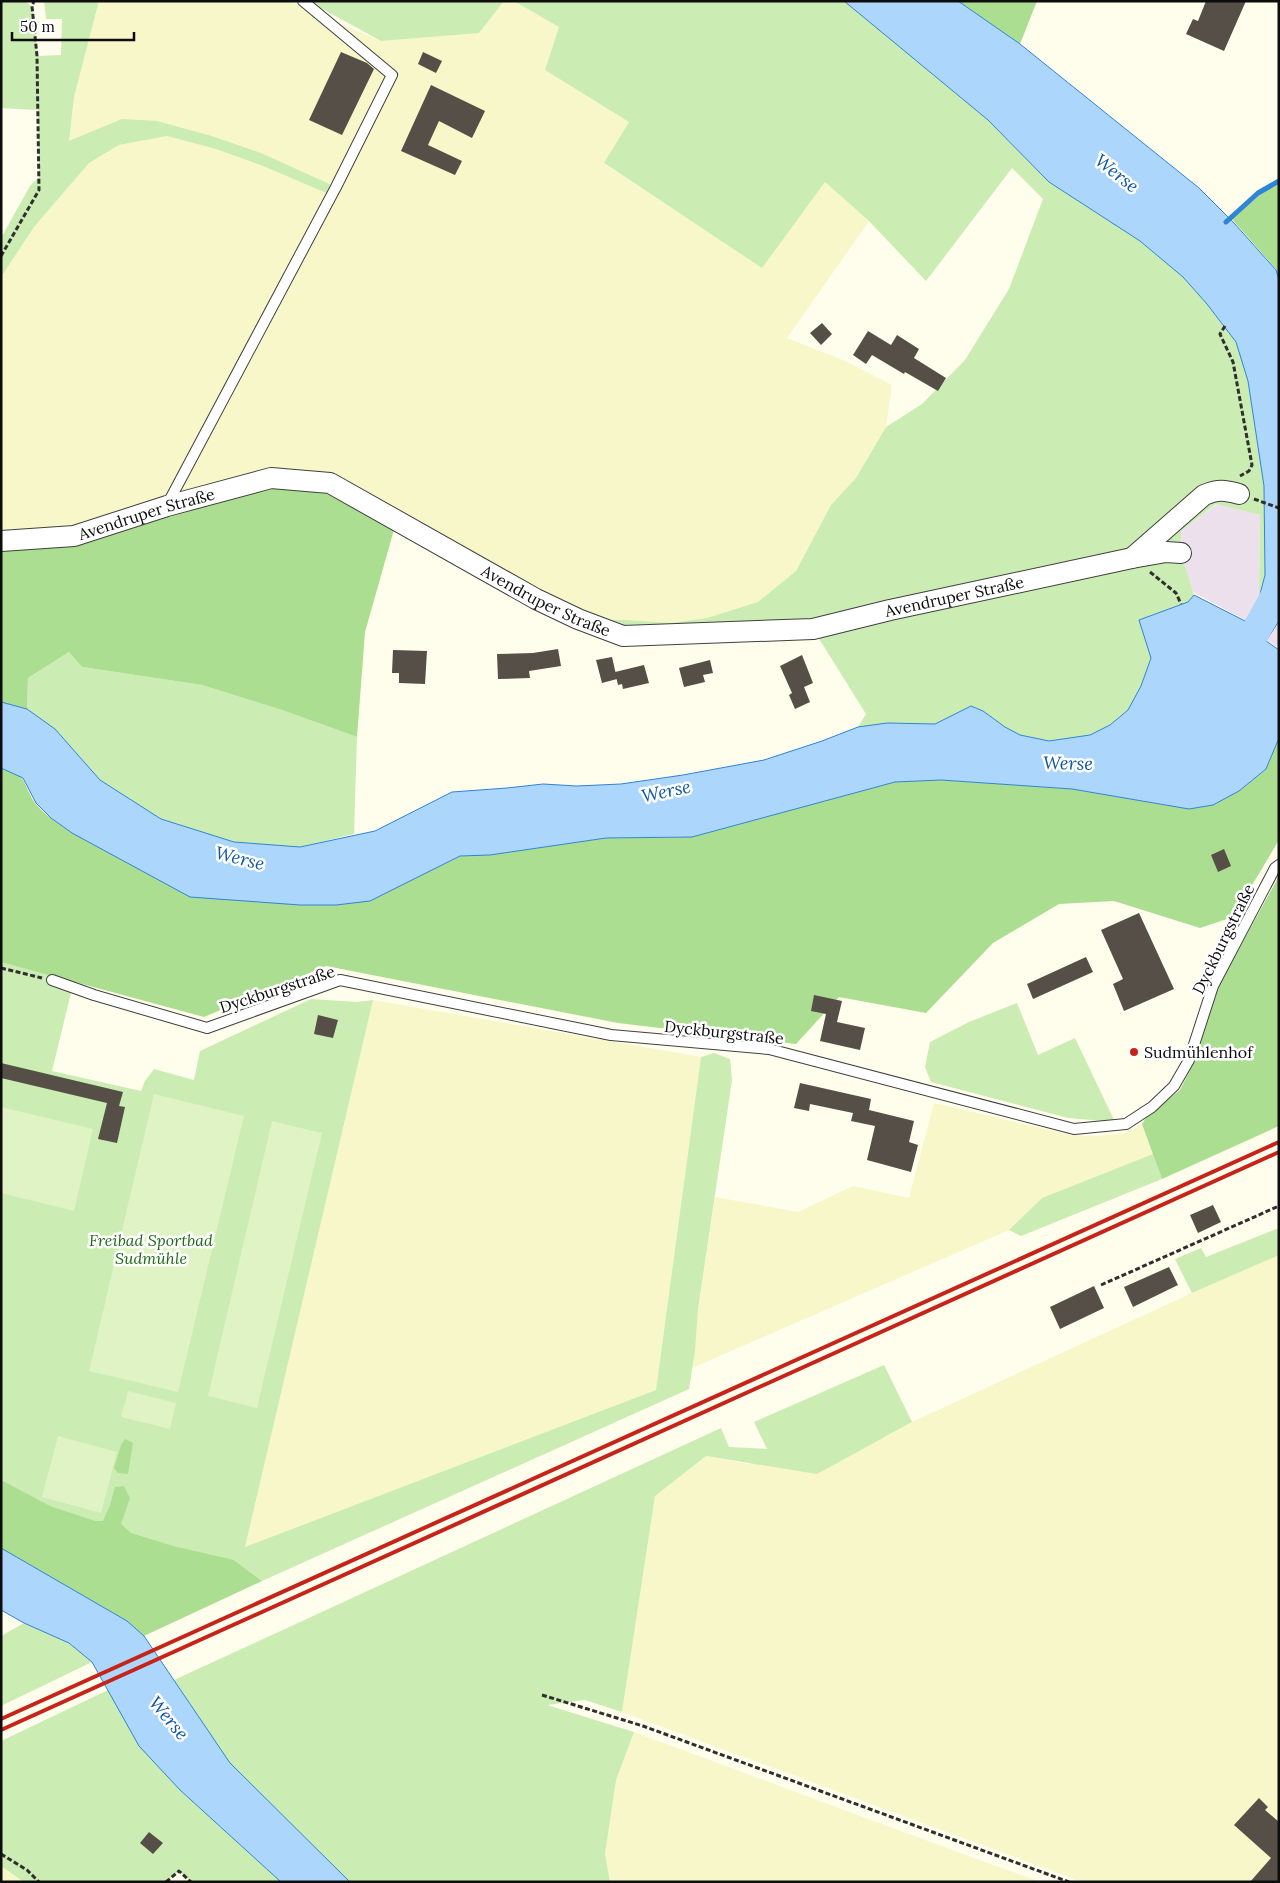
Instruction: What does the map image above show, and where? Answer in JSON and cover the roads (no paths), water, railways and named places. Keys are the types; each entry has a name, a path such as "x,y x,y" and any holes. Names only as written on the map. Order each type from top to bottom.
{"street":[{"name":"Avendruper Straße","path":"1,541 74,536 166,506 271,478 330,483 536,600 623,636 813,629 890,610 1132,558 1204,496 1216,490 1226,490 1239,494"},
{"path":"1132,558 1166,552 1181,552"}],"lane":[{"path":"166,506 336,187 392,75 303,1"},
{"name":"Dyckburgstraße","path":"52,980 94,995 207,1028 340,980 611,1035 769,1049 1074,1129 1126,1124 1152,1107 1174,1086 1189,1060 1213,986 1275,868 1279,865"}],"water":[{"path":"844,1 958,1 1020,44 1199,188 1234,223 1276,270 1279,280 1279,605 1260,594 1265,575 1264,486 1248,381 1236,342 1207,304 1183,277 1140,241 1049,182 988,120"},
{"path":"1194,595 1245,621 1256,606 1279,621 1266,641 1279,650 1279,738 1266,769 1239,791 1213,805 1189,809 1072,789 941,780 895,782 692,837 606,838 490,855 460,856 370,901 336,905 300,905 190,897 72,833 51,818 36,803 23,778 1,768 1,702 27,709 55,729 100,780 161,819 234,842 300,847 375,831 452,792 543,784 577,786 621,784 683,775 764,760 858,727 887,723 935,724 971,706 983,711 1020,735 1049,741 1090,735 1110,725 1128,710 1141,686 1151,658 1139,620 1188,602"},
{"path":"1,1548 127,1621 144,1636 230,1763 350,1882 281,1882 180,1790 139,1746 92,1662 69,1643 24,1623 1,1610"}],"waterway":[{"path":"1226,222 1258,193 1279,181"},
{"name":"Werse","path":"1247,647 1279,589"}],"railway":[{"path":"1,1719 1279,1142"},
{"path":"1,1730 1279,1152"}],"place":[{"name":"Sudmühlenhof","path":"1134,1052"}],"park label":[{"name":"Freibad Sportbad Sudmühle","path":"151,1249"}]}
